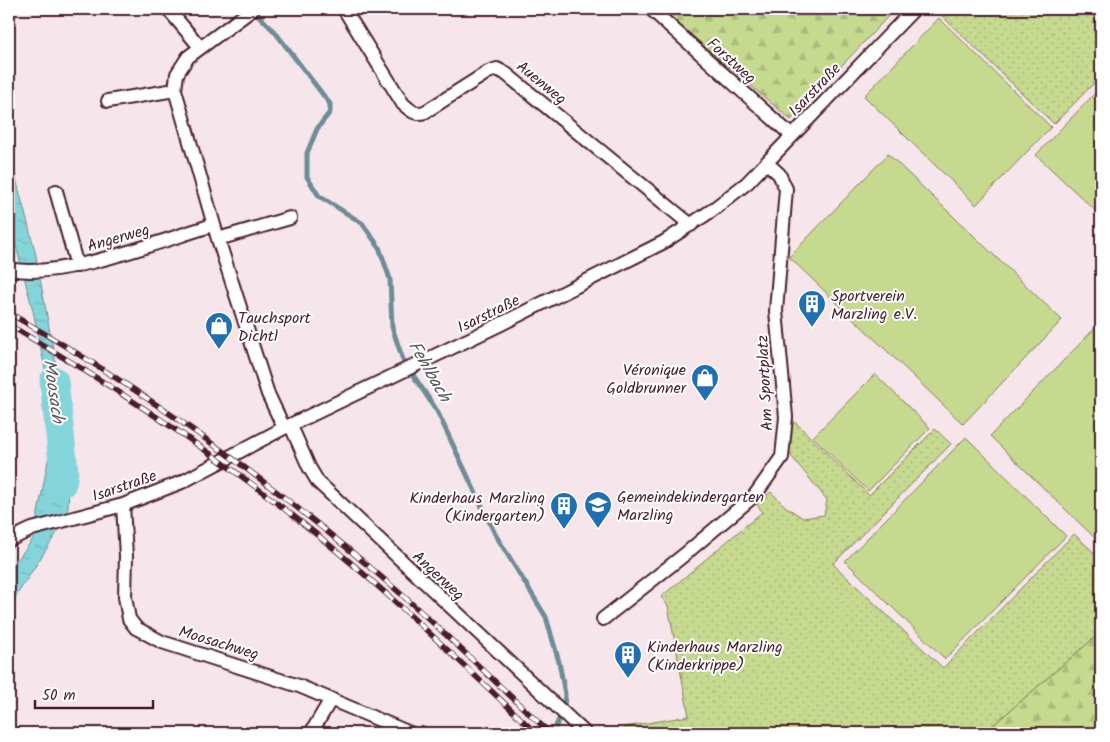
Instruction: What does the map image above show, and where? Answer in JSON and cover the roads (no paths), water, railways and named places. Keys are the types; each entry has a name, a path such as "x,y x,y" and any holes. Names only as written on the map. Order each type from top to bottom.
{"street":[{"path":"168,9 200,47"},
{"name":"Auenweg","path":"344,9 403,104 411,111 417,114 425,112 488,72 497,69 506,73 692,225"},
{"name":"Forstweg","path":"651,9 791,135"},
{"name":"Isarstraße","path":"9,540 32,529 123,504 182,482 288,427 592,280 692,225 736,193 767,163 791,135 914,9"},
{"path":"108,101 175,90 177,74 183,64 200,47 252,10"},
{"name":"Angerweg","path":"175,90 213,225 268,394 318,482 580,729"},
{"name":"Am Sportplatz","path":"603,619 684,556 755,495 782,457 786,417 776,311 786,189 779,174 767,163"},
{"name":"Angerweg","path":"56,191 77,266 213,225"},
{"path":"218,239 290,218"},
{"path":"13,270 50,270 77,266"},
{"name":"Moosachweg","path":"123,504 126,556 125,597 129,619 136,628 170,644 271,675 410,733"},
{"path":"312,733 331,699"}],"water":[{"path":"9,152 35,251 66,420 52,419 49,388 33,311 9,219"},
{"path":"51,445 71,446 68,508 58,531 9,607 9,571 33,539"}],"waterway":[{"name":"Fehlbach","path":"253,10 275,32 330,104 330,112 317,129 307,153 307,177 319,196 362,223 379,247 390,279 392,327 403,360 437,411 495,534 546,617 559,662 565,694 564,708 556,726"},
{"name":"Moosach","path":"54,381 64,471 62,483"}],"railway":[{"path":"9,313 112,375 212,443 308,516 439,628 550,733"},
{"path":"9,325 124,395 198,445 271,498 336,550 395,601 536,733"}],"place":[{"name":"Sportverein Marzling e.V.","path":"812,328"},
{"name":"Tauchsport Dichtl","path":"219,350"},
{"name":"Véronique Goldbrunner","path":"705,402"},
{"name":"Gemeindekindergarten Marzling","path":"598,529"},
{"name":"Kinderhaus Marzling (Kindergarten)","path":"564,530"},
{"name":"Kinderhaus Marzling (Kinderkrippe)","path":"628,679"}]}
